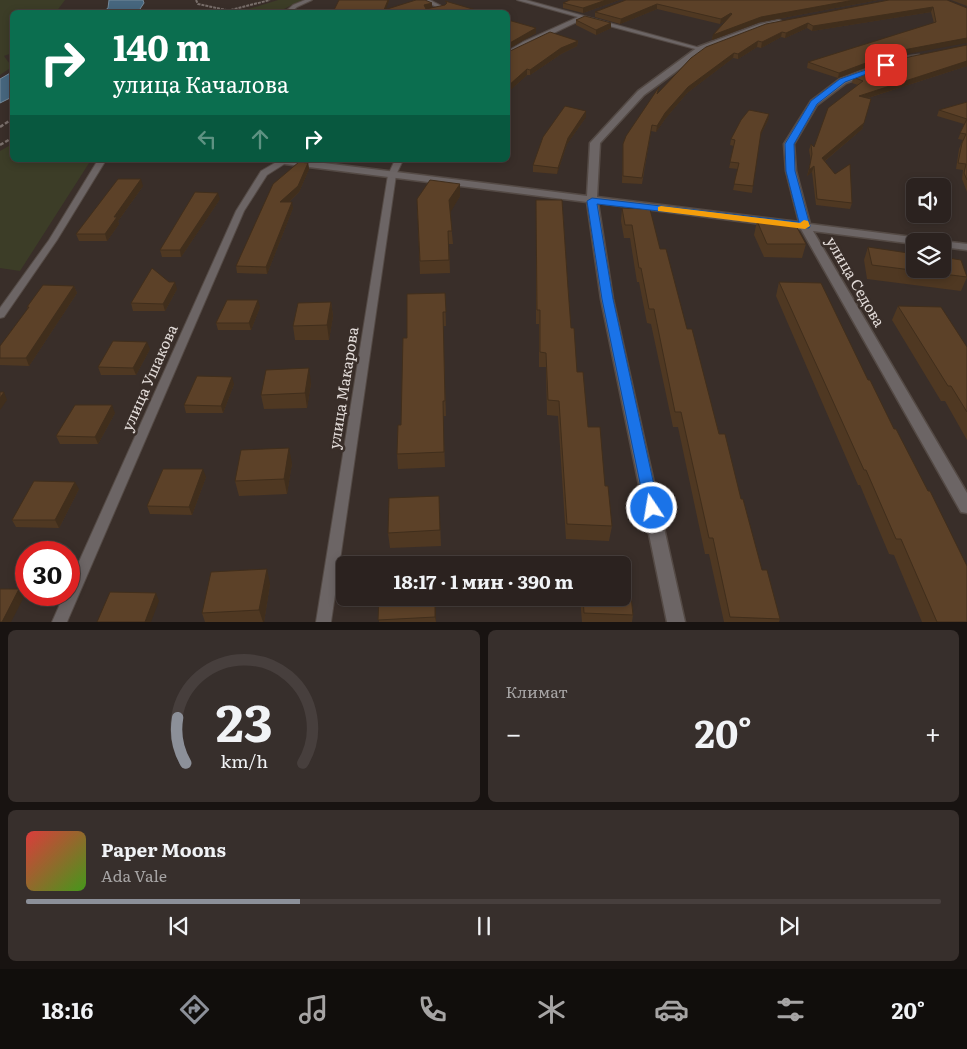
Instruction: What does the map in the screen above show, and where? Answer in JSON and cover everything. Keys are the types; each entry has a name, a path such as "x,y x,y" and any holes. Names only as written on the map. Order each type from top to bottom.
{"street":[{"path":"676,622 608,299 592,201 595,143 641,93 701,49 762,25 787,20"},
{"name":"улица Седова","path":"929,54 900,60 843,81 814,103 790,144 791,171 805,226 967,507"},
{"path":"293,162 906,239"},
{"path":"951,245 967,247"}],"lane":[{"path":"290,10 309,0"},
{"path":"426,0 442,8 435,10"},
{"path":"520,0 701,49"},
{"path":"510,52 525,43 592,14"},
{"path":"0,315 54,240 101,162"},
{"name":"улица Ушакова","path":"59,622 240,211 264,173 283,162"},
{"name":"улица Макарова","path":"323,622 392,175 398,162"}],"path":[{"path":"196,0 198,4 226,10 270,0"}],"green space":[{"path":"0,0 65,0 58,10 10,10 10,54 4,56 10,64 10,68 0,75"},
{"path":"278,0 302,0 282,10 246,10"},
{"path":"10,145 10,162 90,162 20,271 0,268 0,151"}],"water":[{"path":"109,0 143,0 144,3 139,10 106,10 108,8"},
{"path":"10,73 10,98 0,103 0,79"}],"building":[{"path":"339,0 388,0 384,10 334,10"},
{"path":"416,0 425,0 432,3 424,5 426,9 445,5 447,3 445,1 476,10 384,10"},
{"path":"570,0 606,0 583,8 563,3"},
{"path":"626,0 854,0 761,17 713,35 731,13 721,19 657,4 621,19 595,12"},
{"path":"889,0 947,0 967,8 967,38 898,51 839,73 808,62 936,22 933,7 813,26 808,23 786,33 782,32 762,42 758,41 738,54 734,53 688,87 665,113 657,126 652,125 642,178 623,176 623,144 626,136 659,87 657,94 691,58 706,47 766,24"},
{"path":"585,16 611,23 596,30 576,20"},
{"path":"510,21 536,28 510,43"},
{"path":"550,32 578,41 561,48 530,70 527,69 510,84 510,51"},
{"path":"967,45 967,61 859,96 871,99 864,123 822,158 835,174 850,164 852,203 817,199 814,166 809,170 812,154 811,144 814,147 828,108 863,81 853,77 904,58"},
{"path":"967,102 967,119 939,110"},
{"path":"565,106 586,111 568,138 558,168 533,165 543,137"},
{"path":"749,110 769,114 761,132 753,186 734,184 739,163 730,162 735,140 731,139 741,120"},
{"path":"967,119 967,180 964,173 966,164 958,163 966,134 960,133"},
{"path":"299,162 308,163 298,186 280,202 292,202 266,267 236,266 273,184"},
{"path":"118,179 141,179 114,217 117,217 105,234 76,234"},
{"path":"430,180 460,184 449,200 452,231 448,231 449,260 420,261 417,199"},
{"path":"195,192 218,193 180,250 160,250"},
{"path":"536,200 562,200 571,328 574,328 577,372 583,372 588,427 600,427 605,486 608,486 612,526 567,524 559,401 548,400 546,353 540,352 540,310 537,310"},
{"path":"622,208 650,209 660,249 666,249 687,329 692,329 719,434 725,434 741,499 743,499 762,570 767,570 780,619 730,617 713,538 709,538 681,412 675,412 654,309 649,309 641,268 639,268 632,225 625,225"},
{"path":"757,221 794,222 806,244 767,244"},
{"path":"868,247 906,253 906,269 872,265"},
{"path":"951,258 961,260 967,277 951,275"},
{"path":"152,268 169,282 175,282 163,304 131,303"},
{"path":"779,282 821,283 868,380 870,380 928,491 930,491 967,566 967,622 937,622 901,539 896,539"},
{"path":"43,285 74,286 26,358 0,358 0,346"},
{"path":"445,293 446,312 443,312 444,452 397,454 398,425 401,425 403,338 407,338 407,294"},
{"path":"227,300 258,300 249,323 216,323"},
{"path":"331,302 327,325 293,326 298,303"},
{"path":"898,306 941,307 967,347 967,412 951,386 948,386"},
{"path":"113,341 147,342 133,368 98,367"},
{"path":"309,368 305,393 261,395 266,370"},
{"path":"197,376 232,377 221,406 184,405"},
{"path":"75,405 112,405 95,437 56,436"},
{"path":"289,448 284,479 235,481 241,450"},
{"path":"163,469 203,469 189,507 147,506"},
{"path":"34,481 75,482 55,520 12,520"},
{"path":"439,496 440,530 388,533 389,498"},
{"path":"267,569 259,610 202,613 211,572"},
{"path":"0,589 15,589 15,597 2,622 0,622"},
{"path":"110,592 156,593 145,622 97,622"},
{"path":"631,596 633,615 584,613 584,606 631,606"},
{"path":"379,606 435,606 435,617 378,620"}],"slow traffic":[{"path":"661,209 805,226 804,223"}],"route":[{"path":"652,508 608,299 592,201 805,226 791,171 790,144 814,103 843,81 886,65"}]}
